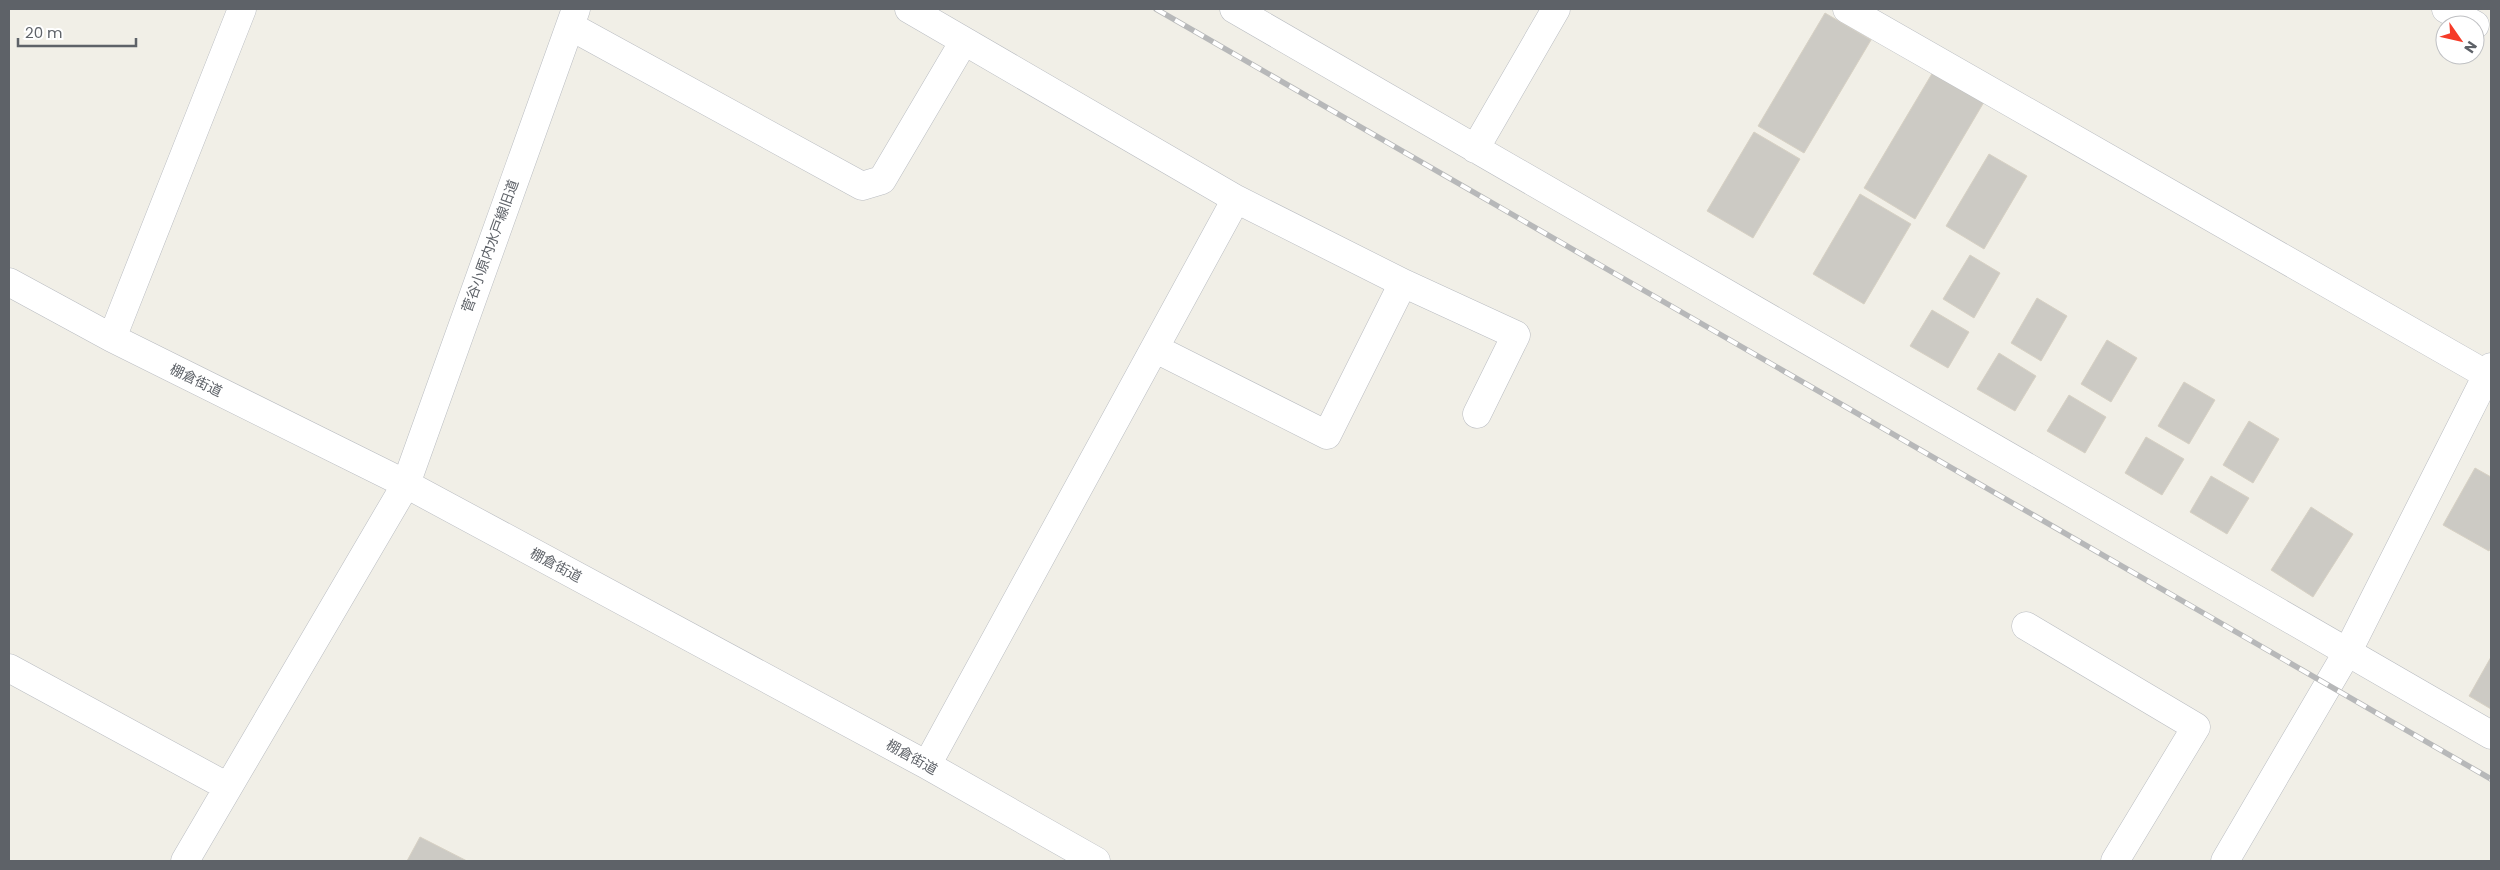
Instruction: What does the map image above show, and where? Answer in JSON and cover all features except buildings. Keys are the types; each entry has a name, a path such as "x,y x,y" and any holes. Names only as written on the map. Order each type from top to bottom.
{"street":[{"path":"112,338 242,9"},
{"path":"908,9 1236,199 1403,283 1516,335 1477,414"},
{"path":"1234,9 2491,735"},
{"path":"1475,149 1556,9"},
{"path":"1846,9 2490,373 2348,651 2225,861"},
{"path":"573,17 862,186 882,180 964,41"},
{"name":"菅谷小原内水戸線旧道","path":"185,861 406,484 573,17"},
{"path":"927,765 1085,473 1156,349 1236,199"},
{"name":"棚倉街道","path":"9,282 112,338 406,484 927,765 1096,861"},
{"path":"1156,349 1327,435 1403,283"},
{"path":"2026,626 2196,727 2114,861"},
{"path":"9,668 228,787"}],"railway":[{"path":"1156,9 2491,779"}]}
